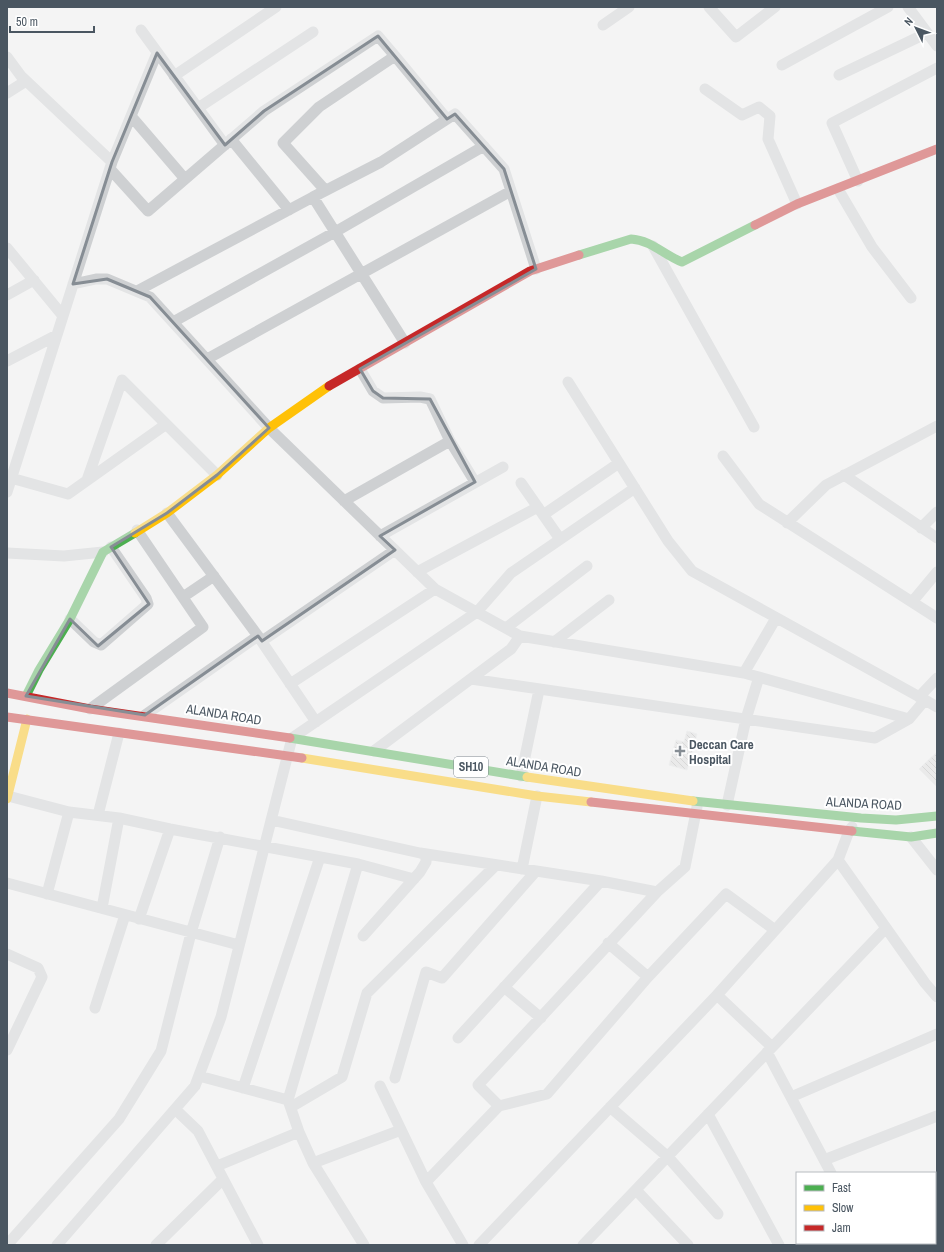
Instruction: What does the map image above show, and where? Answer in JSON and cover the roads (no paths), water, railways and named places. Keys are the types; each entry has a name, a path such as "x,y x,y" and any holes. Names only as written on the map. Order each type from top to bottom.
{"main road":[{"path":"26,696 39,670 70,619 107,550 137,530 167,513 217,474 268,428 323,390 530,271 631,239 640,239 651,243 675,260 682,262 796,204 838,189 937,149"},
{"name":"ALANDA ROAD","path":"7,693 90,709 145,715 521,776 698,802 861,818 896,820 937,816"},
{"name":"ALANDA ROAD","path":"7,717 119,734 287,756 536,796 911,837 937,833"},
{"path":"7,798 27,719"}],"street":[{"path":"174,76 276,7"},
{"path":"603,25 629,7"},
{"path":"709,7 736,37 775,7"},
{"path":"782,65 888,7"},
{"path":"908,7 937,46"},
{"path":"141,30 198,108 289,210"},
{"path":"198,108 313,32"},
{"path":"839,75 927,33"},
{"path":"7,57 26,81 111,165 148,211 264,111 378,36 447,119"},
{"path":"7,492 111,165 157,53"},
{"path":"325,190 283,143 319,107 395,56"},
{"path":"858,181 832,123 937,68"},
{"path":"7,93 26,81"},
{"path":"705,88 742,115 759,107 770,116 768,139 796,204"},
{"path":"137,291 325,190 381,162 455,114 504,169 536,269"},
{"path":"131,116 185,179"},
{"path":"173,322 335,232 484,146"},
{"path":"838,189 872,247 911,298"},
{"path":"207,359 511,191"},
{"path":"313,197 405,343"},
{"path":"651,243 754,427"},
{"path":"7,248 63,316"},
{"path":"73,284 96,279 107,279 150,297 268,428 435,589 520,636 759,676 909,719"},
{"path":"7,295 34,280"},
{"path":"7,361 57,335"},
{"path":"360,369 373,391 383,398 420,397 430,399 450,441 475,482"},
{"path":"87,480 122,380 165,425 217,474"},
{"path":"568,382 668,541 692,571 937,707"},
{"path":"11,478 68,494 165,425"},
{"path":"787,523 826,485 937,426"},
{"path":"344,501 450,441"},
{"path":"723,456 758,504 937,618"},
{"path":"418,572 541,511 619,463"},
{"path":"380,536 503,467"},
{"path":"844,475 937,538"},
{"path":"521,483 560,539"},
{"path":"57,1245 195,1086 221,1017 292,738 477,612 511,573 635,488"},
{"path":"922,528 937,512"},
{"path":"167,513 260,638 316,722"},
{"path":"90,709 203,627 137,530"},
{"path":"7,553 64,556 107,550 146,598 148,604 101,645 94,642 70,619"},
{"path":"145,715 395,550"},
{"path":"506,628 587,566"},
{"path":"912,602 937,572"},
{"path":"183,597 214,576"},
{"path":"290,684 435,589"},
{"path":"554,642 609,600"},
{"path":"744,673 776,618"},
{"path":"374,751 511,649 520,636"},
{"path":"727,805 746,720 759,676"},
{"path":"471,679 875,738 909,719 937,678"},
{"path":"521,776 539,690"},
{"path":"98,815 119,734"},
{"path":"522,869 536,796"},
{"path":"7,798 69,812 119,818 358,864 414,879"},
{"path":"498,1106 478,1085 541,1018 608,943 657,892 684,867 698,802"},
{"path":"47,894 69,812"},
{"path":"102,908 119,818"},
{"path":"479,1245 717,995 838,860 849,831 861,818"},
{"path":"271,820 426,854 601,881 657,892"},
{"path":"139,919 170,829"},
{"path":"7,1245 119,1119 161,1051 191,933 220,837"},
{"path":"911,837 937,870"},
{"path":"363,936 424,867 426,854"},
{"path":"243,1088 320,857"},
{"path":"838,860 937,997"},
{"path":"358,864 289,1103 299,1132 313,1163 364,1245"},
{"path":"199,1076 289,1103 342,1077 367,993 496,865"},
{"path":"395,1078 426,972 442,978 536,871"},
{"path":"458,1038 601,881"},
{"path":"7,883 239,945"},
{"path":"426,1182 498,1106 547,1094 648,978 726,894 775,930"},
{"path":"95,1008 125,915"},
{"path":"584,1245 886,928"},
{"path":"608,943 648,978"},
{"path":"7,955 38,968 42,978 7,1050"},
{"path":"504,987 541,1018"},
{"path":"717,995 770,1050 791,1097 830,1172"},
{"path":"791,1097 937,1034"},
{"path":"380,1086 426,1182 463,1245"},
{"path":"610,1107 668,1157 718,1214"},
{"path":"175,1109 198,1131 258,1245"},
{"path":"708,1114 779,1245"},
{"path":"824,1160 937,1116"},
{"path":"313,1163 401,1130"},
{"path":"217,1166 299,1132"},
{"path":"156,1245 223,1179"},
{"path":"636,1190 688,1245"}],"place":[{"name":"Deccan Care Hospital","path":"680,751"}]}
